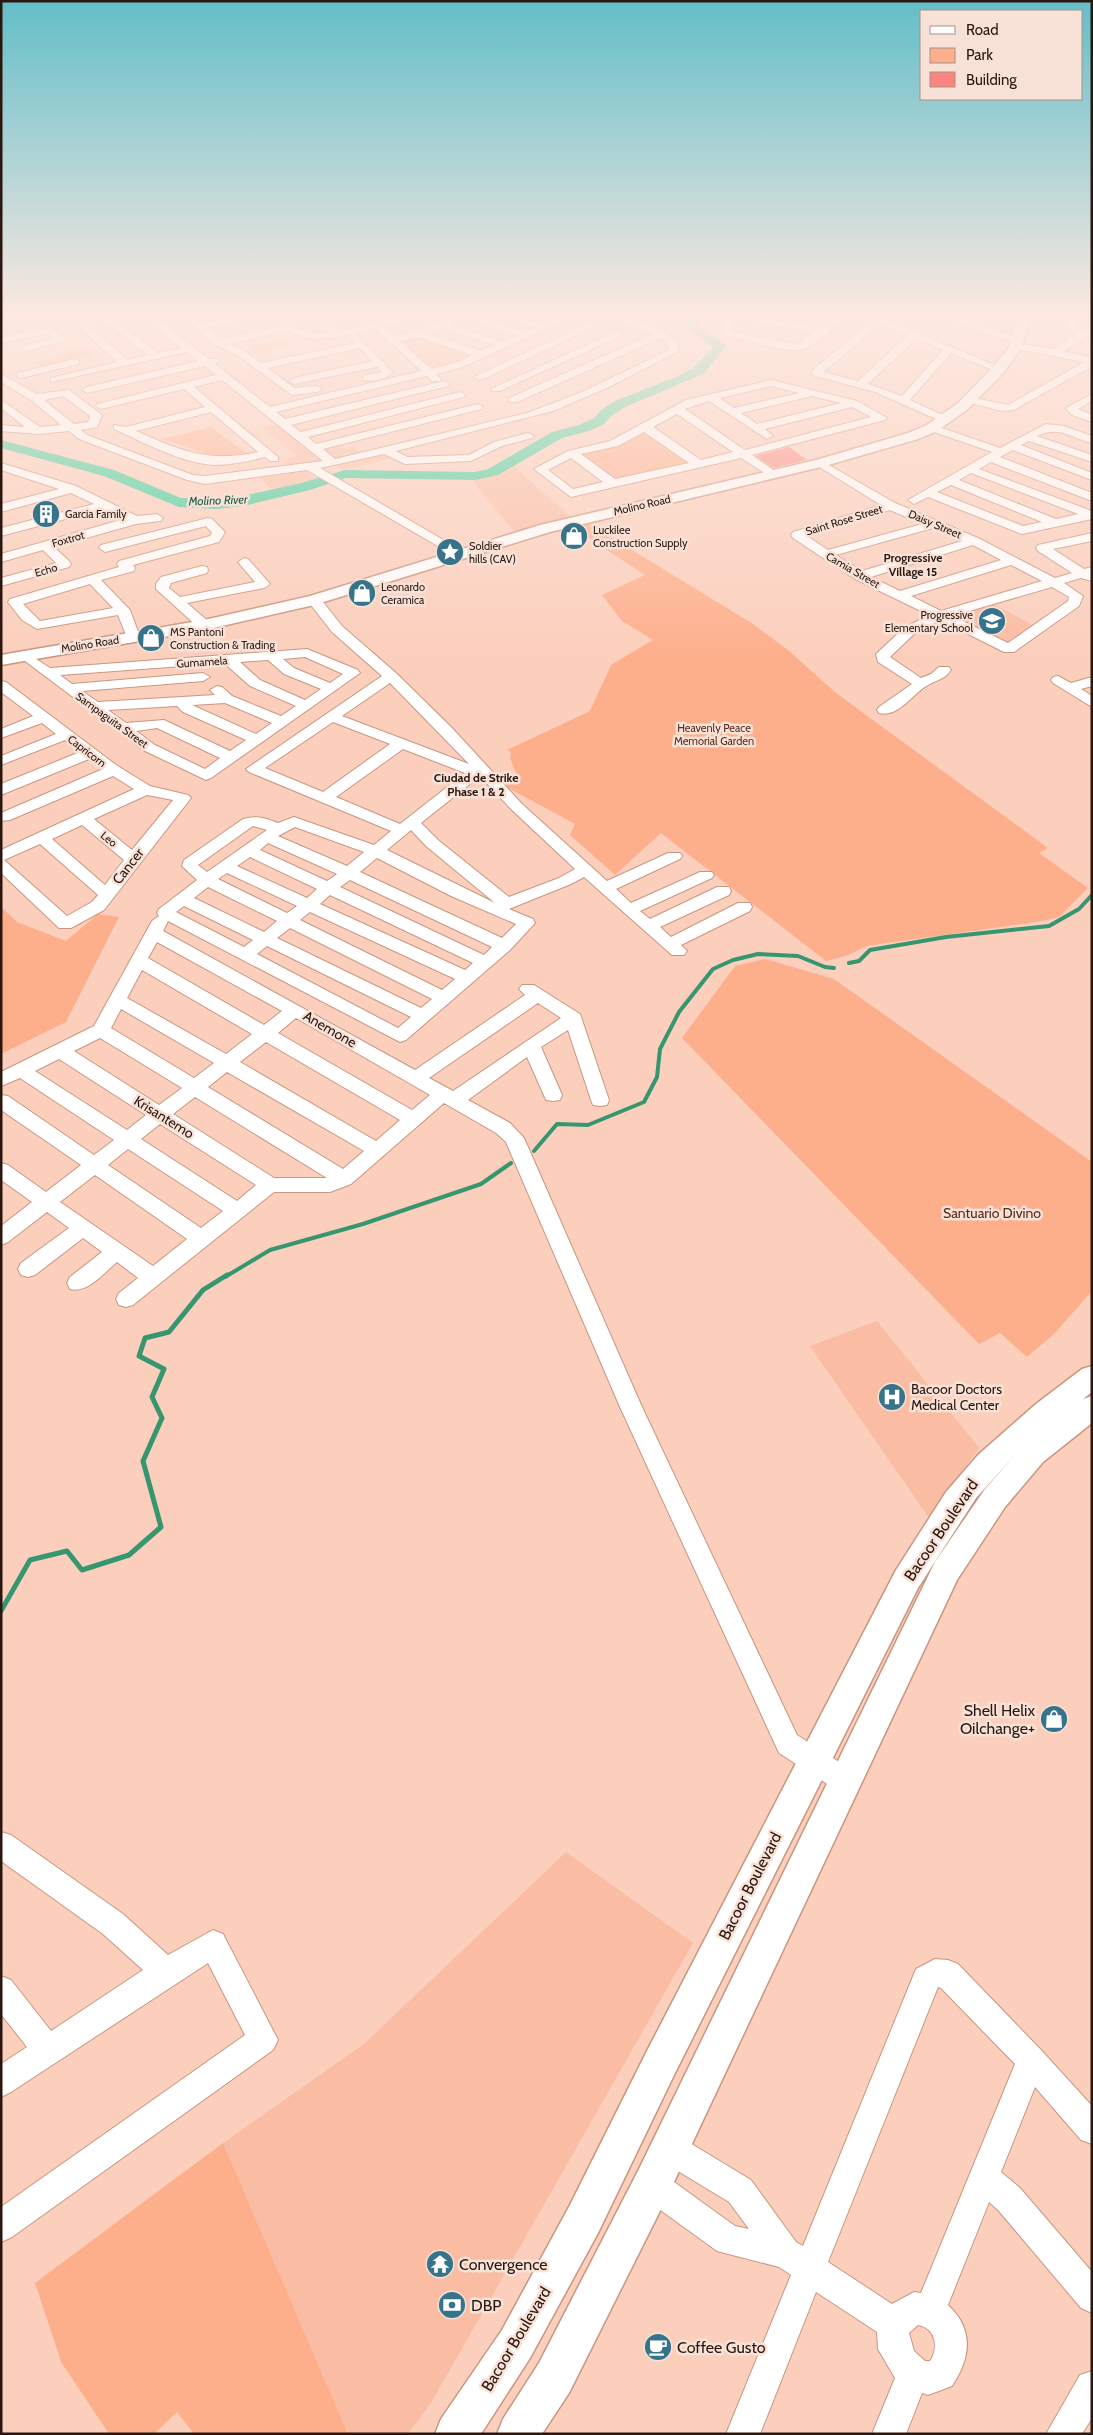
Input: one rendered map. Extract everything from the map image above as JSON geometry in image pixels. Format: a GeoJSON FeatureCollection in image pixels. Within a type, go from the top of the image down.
{"type":"FeatureCollection","features":[{"type":"Feature","properties":{"kind":"main road","name":"Molino Road"},"geometry":{"type":"LineString","coordinates":[[1,660],[204,625],[314,600],[545,528],[871,450],[921,431]]}},
{"type":"Feature","properties":{"kind":"main road","name":"Bacoor Boulevard"},"geometry":{"type":"LineString","coordinates":[[456,2434],[516,2344],[567,2252],[907,1579],[946,1517],[976,1477],[1014,1439],[1092,1377]]}},
{"type":"Feature","properties":{"kind":"main road","name":"Bacoor Boulevard"},"geometry":{"type":"LineString","coordinates":[[518,2434],[554,2378],[652,2186],[933,1595],[994,1498],[1033,1454],[1092,1407]]}},
{"type":"Feature","properties":{"kind":"street"},"geometry":{"type":"LineString","coordinates":[[33,431],[42,431]]}},
{"type":"Feature","properties":{"kind":"street"},"geometry":{"type":"LineString","coordinates":[[74,431],[83,437],[191,478],[223,480],[334,463],[478,431]]}},
{"type":"Feature","properties":{"kind":"street"},"geometry":{"type":"LineString","coordinates":[[129,431],[213,461],[231,460],[267,453]]}},
{"type":"Feature","properties":{"kind":"street"},"geometry":{"type":"LineString","coordinates":[[239,431],[288,469]]}},
{"type":"Feature","properties":{"kind":"street"},"geometry":{"type":"LineString","coordinates":[[293,431],[334,463]]}},
{"type":"Feature","properties":{"kind":"street"},"geometry":{"type":"LineString","coordinates":[[300,436],[321,431]]}},
{"type":"Feature","properties":{"kind":"street"},"geometry":{"type":"LineString","coordinates":[[315,448],[384,431]]}},
{"type":"Feature","properties":{"kind":"street"},"geometry":{"type":"LineString","coordinates":[[638,431],[614,444],[572,453],[540,468],[571,493],[743,454],[835,431]]}},
{"type":"Feature","properties":{"kind":"street"},"geometry":{"type":"LineString","coordinates":[[650,431],[699,464]]}},
{"type":"Feature","properties":{"kind":"street"},"geometry":{"type":"LineString","coordinates":[[709,431],[772,474]]}},
{"type":"Feature","properties":{"kind":"street"},"geometry":{"type":"LineString","coordinates":[[760,431],[781,445]]}},
{"type":"Feature","properties":{"kind":"street"},"geometry":{"type":"LineString","coordinates":[[953,431],[1092,497]]}},
{"type":"Feature","properties":{"kind":"street"},"geometry":{"type":"LineString","coordinates":[[914,500],[1039,431]]}},
{"type":"Feature","properties":{"kind":"street"},"geometry":{"type":"LineString","coordinates":[[1064,431],[1092,440]]}},
{"type":"Feature","properties":{"kind":"street"},"geometry":{"type":"LineString","coordinates":[[147,438],[165,434]]}},
{"type":"Feature","properties":{"kind":"street"},"geometry":{"type":"LineString","coordinates":[[385,450],[405,461],[471,458],[498,444],[528,436]]}},
{"type":"Feature","properties":{"kind":"street"},"geometry":{"type":"LineString","coordinates":[[1028,437],[1092,459]]}},
{"type":"Feature","properties":{"kind":"street"},"geometry":{"type":"LineString","coordinates":[[1001,452],[1092,477]]}},
{"type":"Feature","properties":{"kind":"street"},"geometry":{"type":"LineString","coordinates":[[572,453],[612,483]]}},
{"type":"Feature","properties":{"kind":"street","name":"Daisy Street"},"geometry":{"type":"LineString","coordinates":[[820,463],[891,506],[974,541],[1076,596],[1074,603],[1009,649],[938,616]]}},
{"type":"Feature","properties":{"kind":"street"},"geometry":{"type":"LineString","coordinates":[[1,466],[6,466],[72,489],[135,520]]}},
{"type":"Feature","properties":{"kind":"street"},"geometry":{"type":"LineString","coordinates":[[310,467],[341,487],[460,555]]}},
{"type":"Feature","properties":{"kind":"street"},"geometry":{"type":"LineString","coordinates":[[970,469],[1091,515]]}},
{"type":"Feature","properties":{"kind":"street"},"geometry":{"type":"LineString","coordinates":[[950,480],[1055,523]]}},
{"type":"Feature","properties":{"kind":"street"},"geometry":{"type":"LineString","coordinates":[[4,505],[72,489]]}},
{"type":"Feature","properties":{"kind":"street"},"geometry":{"type":"LineString","coordinates":[[928,493],[1022,530],[1091,515]]}},
{"type":"Feature","properties":{"kind":"street"},"geometry":{"type":"LineString","coordinates":[[1,532],[105,505]]}},
{"type":"Feature","properties":{"kind":"street","name":"Saint Rose Street"},"geometry":{"type":"LineString","coordinates":[[797,534],[891,506]]}},
{"type":"Feature","properties":{"kind":"street","name":"Foxtrot"},"geometry":{"type":"LineString","coordinates":[[1,558],[135,520],[158,518]]}},
{"type":"Feature","properties":{"kind":"street"},"geometry":{"type":"LineString","coordinates":[[122,610],[37,625],[27,617],[15,602],[93,580],[130,569],[167,558],[203,547],[216,539],[219,532],[208,522],[100,545],[130,569]]}},
{"type":"Feature","properties":{"kind":"street"},"geometry":{"type":"LineString","coordinates":[[826,554],[934,524]]}},
{"type":"Feature","properties":{"kind":"street","name":"Camia Street"},"geometry":{"type":"LineString","coordinates":[[797,534],[860,576],[938,616]]}},
{"type":"Feature","properties":{"kind":"street"},"geometry":{"type":"LineString","coordinates":[[1089,575],[1042,548],[1092,537]]}},
{"type":"Feature","properties":{"kind":"street"},"geometry":{"type":"LineString","coordinates":[[860,576],[974,541]]}},
{"type":"Feature","properties":{"kind":"street","name":"Echo"},"geometry":{"type":"LineString","coordinates":[[1,582],[65,564],[46,546]]}},
{"type":"Feature","properties":{"kind":"street"},"geometry":{"type":"LineString","coordinates":[[899,595],[1012,560]]}},
{"type":"Feature","properties":{"kind":"street"},"geometry":{"type":"LineString","coordinates":[[178,602],[264,584],[244,562]]}},
{"type":"Feature","properties":{"kind":"street"},"geometry":{"type":"LineString","coordinates":[[202,570],[166,580],[162,584],[163,589],[204,625]]}},
{"type":"Feature","properties":{"kind":"street"},"geometry":{"type":"LineString","coordinates":[[920,684],[883,660],[884,654],[909,632],[938,616],[1053,582],[1089,575]]}},
{"type":"Feature","properties":{"kind":"street"},"geometry":{"type":"LineString","coordinates":[[93,580],[122,610],[133,637]]}},
{"type":"Feature","properties":{"kind":"street"},"geometry":{"type":"LineString","coordinates":[[54,591],[79,618]]}},
{"type":"Feature","properties":{"kind":"street"},"geometry":{"type":"LineString","coordinates":[[314,600],[337,629],[391,676],[447,731],[477,770],[586,869],[604,888],[674,948],[744,907]]}},
{"type":"Feature","properties":{"kind":"street","name":"Gumamela"},"geometry":{"type":"LineString","coordinates":[[46,672],[273,657],[307,653],[353,673],[331,688]]}},
{"type":"Feature","properties":{"kind":"street","name":"Sampaguita Street"},"geometry":{"type":"LineString","coordinates":[[24,655],[150,748],[206,776],[230,757]]}},
{"type":"Feature","properties":{"kind":"street"},"geometry":{"type":"LineString","coordinates":[[273,657],[290,671],[331,688]]}},
{"type":"Feature","properties":{"kind":"street"},"geometry":{"type":"LineString","coordinates":[[228,660],[255,683],[306,705]]}},
{"type":"Feature","properties":{"kind":"street"},"geometry":{"type":"LineString","coordinates":[[188,663],[227,700],[282,722]]}},
{"type":"Feature","properties":{"kind":"street"},"geometry":{"type":"LineString","coordinates":[[884,710],[890,708],[920,684],[932,680],[944,670]]}},
{"type":"Feature","properties":{"kind":"street"},"geometry":{"type":"LineString","coordinates":[[391,676],[254,769],[406,826],[432,843],[507,904],[566,881],[586,869]]}},
{"type":"Feature","properties":{"kind":"street"},"geometry":{"type":"LineString","coordinates":[[68,688],[203,677]]}},
{"type":"Feature","properties":{"kind":"street"},"geometry":{"type":"LineString","coordinates":[[1092,681],[1064,684],[1092,702]]}},
{"type":"Feature","properties":{"kind":"street","name":"Capricorn"},"geometry":{"type":"LineString","coordinates":[[2,687],[113,770],[145,790],[183,798]]}},
{"type":"Feature","properties":{"kind":"street"},"geometry":{"type":"LineString","coordinates":[[123,728],[158,723],[230,757],[331,688]]}},
{"type":"Feature","properties":{"kind":"street"},"geometry":{"type":"LineString","coordinates":[[94,707],[179,701],[227,700]]}},
{"type":"Feature","properties":{"kind":"street"},"geometry":{"type":"LineString","coordinates":[[179,701],[188,709],[256,739]]}},
{"type":"Feature","properties":{"kind":"street"},"geometry":{"type":"LineString","coordinates":[[332,716],[400,744],[477,770]]}},
{"type":"Feature","properties":{"kind":"street"},"geometry":{"type":"LineString","coordinates":[[1,734],[44,717]]}},
{"type":"Feature","properties":{"kind":"street"},"geometry":{"type":"LineString","coordinates":[[1,761],[66,735]]}},
{"type":"Feature","properties":{"kind":"street"},"geometry":{"type":"LineString","coordinates":[[326,797],[400,744]]}},
{"type":"Feature","properties":{"kind":"street"},"geometry":{"type":"LineString","coordinates":[[1,790],[90,753]]}},
{"type":"Feature","properties":{"kind":"street"},"geometry":{"type":"LineString","coordinates":[[20,847],[3,814],[113,770]]}},
{"type":"Feature","properties":{"kind":"street"},"geometry":{"type":"LineString","coordinates":[[245,955],[374,850],[477,770]]}},
{"type":"Feature","properties":{"kind":"street"},"geometry":{"type":"LineString","coordinates":[[1,856],[145,790]]}},
{"type":"Feature","properties":{"kind":"street","name":"Cancer"},"geometry":{"type":"LineString","coordinates":[[1,864],[65,924],[98,906],[133,859],[183,798]]}},
{"type":"Feature","properties":{"kind":"street","name":"Leo"},"geometry":{"type":"LineString","coordinates":[[84,819],[133,859]]}},
{"type":"Feature","properties":{"kind":"street"},"geometry":{"type":"LineString","coordinates":[[444,998],[372,963],[289,919],[207,880],[194,870],[190,863],[249,822],[260,821],[273,833],[347,872],[504,946]]}},
{"type":"Feature","properties":{"kind":"street"},"geometry":{"type":"LineString","coordinates":[[294,822],[374,850],[457,892],[527,923],[504,946],[400,1036],[165,913],[207,880],[273,833],[294,822]]}},
{"type":"Feature","properties":{"kind":"street"},"geometry":{"type":"LineString","coordinates":[[42,838],[106,894]]}},
{"type":"Feature","properties":{"kind":"street"},"geometry":{"type":"LineString","coordinates":[[250,851],[485,962]]}},
{"type":"Feature","properties":{"kind":"street"},"geometry":{"type":"LineString","coordinates":[[604,888],[674,856]]}},
{"type":"Feature","properties":{"kind":"street"},"geometry":{"type":"LineString","coordinates":[[226,867],[468,978]]}},
{"type":"Feature","properties":{"kind":"street"},"geometry":{"type":"LineString","coordinates":[[629,910],[706,875]]}},
{"type":"Feature","properties":{"kind":"street"},"geometry":{"type":"LineString","coordinates":[[648,926],[723,891]]}},
{"type":"Feature","properties":{"kind":"street"},"geometry":{"type":"LineString","coordinates":[[328,998],[457,892]]}},
{"type":"Feature","properties":{"kind":"street"},"geometry":{"type":"LineString","coordinates":[[183,899],[423,1016]]}},
{"type":"Feature","properties":{"kind":"street","name":"Anemone"},"geometry":{"type":"LineString","coordinates":[[140,961],[158,927],[295,1010],[503,1128],[514,1138],[520,1148],[631,1407],[788,1744],[813,1762],[844,1780]]}},
{"type":"Feature","properties":{"kind":"street"},"geometry":{"type":"LineString","coordinates":[[1,1080],[101,1030],[140,961],[415,1120]]}},
{"type":"Feature","properties":{"kind":"street"},"geometry":{"type":"LineString","coordinates":[[416,1078],[533,992],[574,1018],[589,1071],[600,1100]]}},
{"type":"Feature","properties":{"kind":"street"},"geometry":{"type":"LineString","coordinates":[[118,1000],[376,1150]]}},
{"type":"Feature","properties":{"kind":"street"},"geometry":{"type":"LineString","coordinates":[[1,1237],[93,1164],[160,1115],[295,1010]]}},
{"type":"Feature","properties":{"kind":"street"},"geometry":{"type":"LineString","coordinates":[[126,1299],[270,1184],[330,1185],[344,1178],[415,1120],[574,1018]]}},
{"type":"Feature","properties":{"kind":"street"},"geometry":{"type":"LineString","coordinates":[[101,1030],[344,1178]]}},
{"type":"Feature","properties":{"kind":"street"},"geometry":{"type":"LineString","coordinates":[[531,1045],[553,1095]]}},
{"type":"Feature","properties":{"kind":"street","name":"Krisantemo"},"geometry":{"type":"LineString","coordinates":[[58,1050],[270,1184]]}},
{"type":"Feature","properties":{"kind":"street"},"geometry":{"type":"LineString","coordinates":[[20,1070],[238,1210]]}},
{"type":"Feature","properties":{"kind":"street"},"geometry":{"type":"LineString","coordinates":[[1,1101],[202,1239]]}},
{"type":"Feature","properties":{"kind":"street"},"geometry":{"type":"LineString","coordinates":[[6,1180],[47,1202],[154,1278]]}},
{"type":"Feature","properties":{"kind":"street"},"geometry":{"type":"LineString","coordinates":[[28,1269],[83,1228]]}},
{"type":"Feature","properties":{"kind":"street"},"geometry":{"type":"LineString","coordinates":[[77,1283],[117,1251]]}},
{"type":"Feature","properties":{"kind":"street"},"geometry":{"type":"LineString","coordinates":[[1,1845],[113,1924],[166,1972]]}},
{"type":"Feature","properties":{"kind":"street"},"geometry":{"type":"LineString","coordinates":[[1,2082],[166,1972],[214,1944],[263,2040],[1,2226]]}},
{"type":"Feature","properties":{"kind":"street"},"geometry":{"type":"LineString","coordinates":[[743,2434],[798,2262],[926,1978],[935,1974],[948,1974],[1031,2060],[1092,2130]]}},
{"type":"Feature","properties":{"kind":"street"},"geometry":{"type":"LineString","coordinates":[[1,1990],[48,2051]]}},
{"type":"Feature","properties":{"kind":"street"},"geometry":{"type":"LineString","coordinates":[[930,2311],[1031,2060]]}},
{"type":"Feature","properties":{"kind":"street"},"geometry":{"type":"LineString","coordinates":[[670,2148],[740,2191],[798,2262]]}},
{"type":"Feature","properties":{"kind":"street"},"geometry":{"type":"LineString","coordinates":[[983,2177],[1009,2199],[1092,2297]]}},
{"type":"Feature","properties":{"kind":"street"},"geometry":{"type":"LineString","coordinates":[[652,2186],[728,2240],[798,2262],[895,2325]]}},
{"type":"Feature","properties":{"kind":"street"},"geometry":{"type":"LineString","coordinates":[[922,2308],[930,2311],[946,2326],[952,2348],[950,2358],[940,2374],[931,2378],[913,2374],[898,2357],[893,2335],[895,2325],[906,2311],[922,2308]]}},
{"type":"Feature","properties":{"kind":"street"},"geometry":{"type":"LineString","coordinates":[[889,2434],[913,2374]]}},
{"type":"Feature","properties":{"kind":"street"},"geometry":{"type":"LineString","coordinates":[[1067,2432],[1092,2387]]}},
{"type":"Feature","properties":{"kind":"shaded area"},"geometry":{"type":"Polygon","coordinates":[[[266,431],[286,431],[325,461],[291,467],[283,461],[296,456],[266,431]]]}},
{"type":"Feature","properties":{"kind":"shaded area"},"geometry":{"type":"Polygon","coordinates":[[[340,445],[345,450],[353,447],[361,453],[336,460],[321,449],[340,445]]]}},
{"type":"Feature","properties":{"kind":"shaded area"},"geometry":{"type":"Polygon","coordinates":[[[386,453],[391,458],[342,470],[336,465],[386,453]]]}},
{"type":"Feature","properties":{"kind":"shaded area"},"geometry":{"type":"Polygon","coordinates":[[[515,467],[573,519],[516,533],[472,481],[515,467]]]}},
{"type":"Feature","properties":{"kind":"shaded area"},"geometry":{"type":"Polygon","coordinates":[[[305,471],[316,479],[272,489],[260,478],[305,471]]]}},
{"type":"Feature","properties":{"kind":"shaded area","name":"Progressive Elementary School"},"geometry":{"type":"Polygon","coordinates":[[[991,603],[1037,627],[1007,647],[947,616],[991,603]]]}},
{"type":"Feature","properties":{"kind":"shaded area","name":"Bacoor Doctors Medical Center"},"geometry":{"type":"Polygon","coordinates":[[[877,1321],[979,1448],[929,1518],[810,1346],[877,1321]]]}},
{"type":"Feature","properties":{"kind":"shaded area"},"geometry":{"type":"Polygon","coordinates":[[[566,1852],[693,1943],[431,2403],[408,2434],[348,2434],[223,2143],[364,2044],[566,1852]]]}},
{"type":"Feature","properties":{"kind":"green space"},"geometry":{"type":"Polygon","coordinates":[[[196,431],[216,431],[246,453],[216,457],[162,439],[196,431]]]}},
{"type":"Feature","properties":{"kind":"green space"},"geometry":{"type":"Polygon","coordinates":[[[642,431],[649,431],[693,462],[613,481],[577,454],[642,431]]]}},
{"type":"Feature","properties":{"kind":"green space","name":"Heavenly Peace Memorial Garden"},"geometry":{"type":"Polygon","coordinates":[[[588,523],[753,624],[788,650],[836,693],[1048,848],[1039,853],[1088,888],[1059,917],[1043,921],[866,946],[849,955],[826,961],[661,833],[615,875],[570,835],[575,824],[499,783],[498,779],[517,775],[510,758],[511,752],[507,750],[590,711],[611,665],[653,640],[622,621],[602,595],[645,575],[572,527],[588,523]]]}},
{"type":"Feature","properties":{"kind":"green space"},"geometry":{"type":"Polygon","coordinates":[[[1,907],[17,922],[66,941],[98,914],[119,917],[66,1022],[1,1054],[1,907]]]}},
{"type":"Feature","properties":{"kind":"green space","name":"Santuario Divino"},"geometry":{"type":"Polygon","coordinates":[[[765,959],[834,979],[1092,1162],[1092,1291],[1054,1334],[1027,1357],[1000,1333],[979,1344],[682,1038],[735,966],[765,959]]]}},
{"type":"Feature","properties":{"kind":"green space"},"geometry":{"type":"Polygon","coordinates":[[[223,2143],[348,2434],[194,2434],[177,2412],[154,2434],[109,2434],[61,2362],[35,2283],[223,2143]]]}},
{"type":"Feature","properties":{"kind":"building"},"geometry":{"type":"Polygon","coordinates":[[[789,447],[807,460],[773,468],[756,456],[789,447]]]}},
{"type":"Feature","properties":{"kind":"waterway","name":"Molino River"},"geometry":{"type":"LineString","coordinates":[[1,444],[109,473],[179,502],[216,504],[243,501],[305,487],[345,474],[475,476],[493,472],[557,435],[574,431]]}},
{"type":"Feature","properties":{"kind":"waterway"},"geometry":{"type":"LineString","coordinates":[[849,963],[859,961],[870,950],[946,937],[1049,926],[1079,909],[1092,895]]}},
{"type":"Feature","properties":{"kind":"waterway"},"geometry":{"type":"LineString","coordinates":[[534,1151],[557,1124],[588,1125],[644,1102],[657,1077],[660,1049],[679,1012],[713,969],[733,960],[758,954],[798,956],[825,967],[834,968]]}},
{"type":"Feature","properties":{"kind":"waterway"},"geometry":{"type":"LineString","coordinates":[[225,1277],[270,1250],[363,1224],[481,1184],[511,1163]]}},
{"type":"Feature","properties":{"kind":"waterway"},"geometry":{"type":"LineString","coordinates":[[1,1611],[30,1560],[67,1551],[82,1570],[129,1555],[161,1527],[143,1461],[162,1418],[152,1397],[164,1369],[139,1356],[145,1338],[169,1332],[203,1290],[227,1275]]}},
{"type":"Feature","properties":{"kind":"place","name":"Garcia Family"},"geometry":{"type":"Point","coordinates":[46,514]}},
{"type":"Feature","properties":{"kind":"place","name":"Luckilee Construction Supply"},"geometry":{"type":"Point","coordinates":[574,536]}},
{"type":"Feature","properties":{"kind":"place","name":"Soldier hills (CAV)"},"geometry":{"type":"Point","coordinates":[450,552]}},
{"type":"Feature","properties":{"kind":"place","name":"Leonardo Ceramica"},"geometry":{"type":"Point","coordinates":[362,593]}},
{"type":"Feature","properties":{"kind":"place","name":"Progressive Elementary School"},"geometry":{"type":"Point","coordinates":[992,621]}},
{"type":"Feature","properties":{"kind":"place","name":"MS Pantoni Construction & Trading"},"geometry":{"type":"Point","coordinates":[151,638]}},
{"type":"Feature","properties":{"kind":"place","name":"Bacoor Doctors Medical Center"},"geometry":{"type":"Point","coordinates":[892,1397]}},
{"type":"Feature","properties":{"kind":"place","name":"Shell Helix Oilchange+"},"geometry":{"type":"Point","coordinates":[1054,1719]}},
{"type":"Feature","properties":{"kind":"place","name":"Convergence"},"geometry":{"type":"Point","coordinates":[440,2264]}},
{"type":"Feature","properties":{"kind":"place","name":"DBP"},"geometry":{"type":"Point","coordinates":[452,2305]}},
{"type":"Feature","properties":{"kind":"place","name":"Coffee Gusto"},"geometry":{"type":"Point","coordinates":[658,2347]}},
{"type":"Feature","properties":{"kind":"district","name":"Progressive Village 15"},"geometry":{"type":"Point","coordinates":[913,564]}},
{"type":"Feature","properties":{"kind":"district","name":"Ciudad de Strike Phase 1 & 2"},"geometry":{"type":"Point","coordinates":[476,784]}}]}
